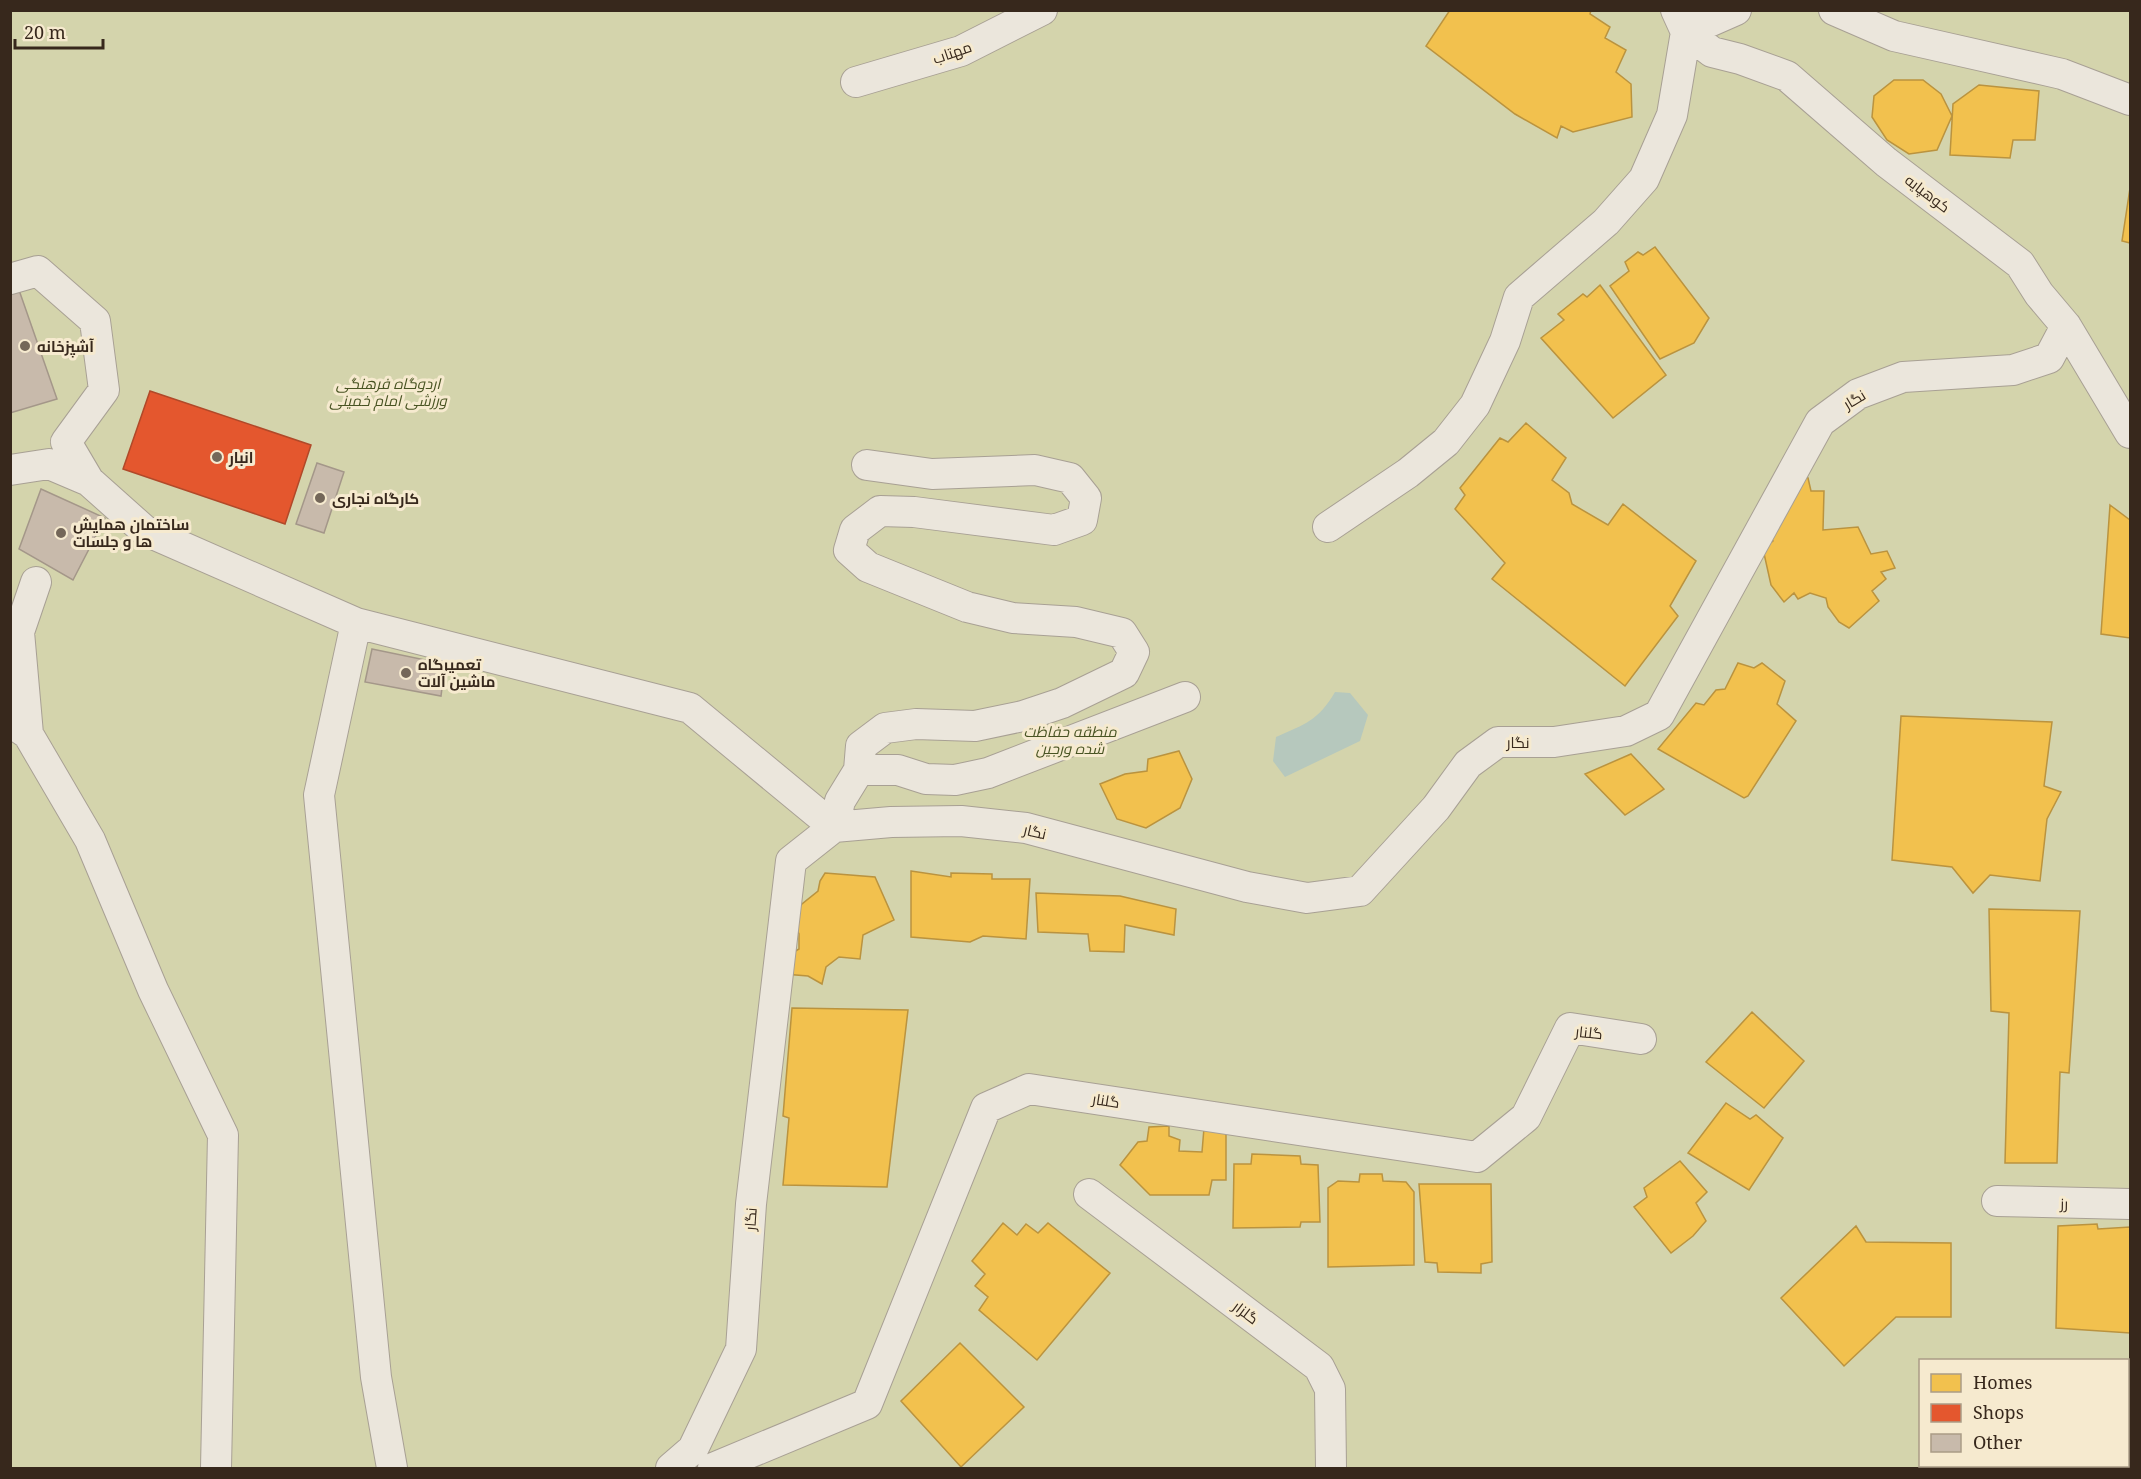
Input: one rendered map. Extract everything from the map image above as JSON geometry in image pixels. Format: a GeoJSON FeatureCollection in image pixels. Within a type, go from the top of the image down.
{"type":"FeatureCollection","features":[{"type":"Feature","properties":{"kind":"street","name":"مهتاب"},"geometry":{"type":"LineString","coordinates":[[856,82],[961,51],[1042,10]]}},
{"type":"Feature","properties":{"kind":"street"},"geometry":{"type":"LineString","coordinates":[[1328,527],[1408,473],[1446,441],[1475,405],[1505,341],[1519,297],[1606,222],[1644,179],[1672,115],[1681,21],[1736,10]]}},
{"type":"Feature","properties":{"kind":"street"},"geometry":{"type":"LineString","coordinates":[[1834,10],[1893,36],[2062,74],[2130,100]]}},
{"type":"Feature","properties":{"kind":"street","name":"کوهپایه"},"geometry":{"type":"LineString","coordinates":[[1681,21],[1712,52],[1740,58],[1787,76],[1886,162],[2020,264],[2039,294],[2066,326],[2130,433]]}},
{"type":"Feature","properties":{"kind":"street"},"geometry":{"type":"LineString","coordinates":[[10,279],[38,271],[95,321],[104,390],[66,442],[89,481],[144,530],[356,623],[690,708],[834,827],[840,801],[859,770],[861,746],[885,728],[916,724],[975,726],[1023,717],[1062,703],[1124,673],[1134,652],[1122,633],[1076,622],[1013,618],[967,607],[868,567],[849,550],[855,530],[880,511],[915,512],[1054,530],[1082,520],[1086,498],[1070,478],[1035,471],[933,474],[867,465]]}},
{"type":"Feature","properties":{"kind":"street","name":"نگار"},"geometry":{"type":"LineString","coordinates":[[671,1468],[693,1449],[741,1349],[751,1204],[791,861],[834,827],[891,822],[961,821],[1016,827],[1247,887],[1307,898],[1360,891],[1436,808],[1468,764],[1498,742],[1554,742],[1626,731],[1659,715],[1820,422],[1858,394],[1903,377],[2013,370],[2049,358],[2066,326]]}},
{"type":"Feature","properties":{"kind":"street"},"geometry":{"type":"LineString","coordinates":[[10,470],[49,464],[89,481]]}},
{"type":"Feature","properties":{"kind":"street"},"geometry":{"type":"LineString","coordinates":[[36,582],[19,632],[19,728],[90,840],[153,990],[223,1135],[216,1468]]}},
{"type":"Feature","properties":{"kind":"street"},"geometry":{"type":"LineString","coordinates":[[356,623],[319,795],[376,1377],[392,1468]]}},
{"type":"Feature","properties":{"kind":"street"},"geometry":{"type":"LineString","coordinates":[[859,770],[898,770],[927,779],[955,780],[988,773],[1185,697]]}},
{"type":"Feature","properties":{"kind":"street","name":"گلنار"},"geometry":{"type":"LineString","coordinates":[[713,1468],[867,1404],[986,1108],[1029,1089],[1477,1157],[1526,1117],[1570,1028],[1641,1039]]}},
{"type":"Feature","properties":{"kind":"street","name":"گلزار"},"geometry":{"type":"LineString","coordinates":[[1089,1194],[1319,1367],[1330,1389],[1331,1468]]}},
{"type":"Feature","properties":{"kind":"street","name":"رز"},"geometry":{"type":"LineString","coordinates":[[1997,1201],[2130,1204]]}},
{"type":"Feature","properties":{"kind":"green space","name":"منطقه حفاظت شده ورجین"},"geometry":{"type":"Polygon","coordinates":[[[10,11],[2130,11],[2130,1468],[11,1468],[10,11]]]}},
{"type":"Feature","properties":{"kind":"shaded area"},"geometry":{"type":"Polygon","coordinates":[[[1335,692],[1350,693],[1368,715],[1360,741],[1285,777],[1273,761],[1276,737],[1317,716],[1335,692]]]}},
{"type":"Feature","properties":{"kind":"building: Homes"},"geometry":{"type":"Polygon","coordinates":[[[1450,10],[1591,10],[1590,14],[1610,27],[1605,38],[1626,50],[1616,72],[1631,84],[1632,117],[1573,132],[1561,126],[1557,138],[1515,114],[1426,46],[1450,10]]]}},
{"type":"Feature","properties":{"kind":"building: Homes"},"geometry":{"type":"Polygon","coordinates":[[[1894,80],[1923,80],[1941,94],[1952,116],[1937,150],[1909,154],[1887,140],[1872,117],[1874,96],[1894,80]]]}},
{"type":"Feature","properties":{"kind":"building: Homes"},"geometry":{"type":"Polygon","coordinates":[[[1979,85],[2039,91],[2035,140],[2013,140],[2010,158],[1950,155],[1953,104],[1979,85]]]}},
{"type":"Feature","properties":{"kind":"building: Homes"},"geometry":{"type":"Polygon","coordinates":[[[2130,188],[2130,243],[2122,241],[2130,188]]]}},
{"type":"Feature","properties":{"kind":"building: Homes"},"geometry":{"type":"Polygon","coordinates":[[[1655,247],[1709,318],[1694,343],[1660,359],[1610,286],[1629,271],[1625,262],[1638,252],[1643,255],[1655,247]]]}},
{"type":"Feature","properties":{"kind":"building: Homes"},"geometry":{"type":"Polygon","coordinates":[[[1600,285],[1666,375],[1613,418],[1541,338],[1564,320],[1558,314],[1583,294],[1587,297],[1600,285]]]}},
{"type":"Feature","properties":{"kind":"building: Homes"},"geometry":{"type":"Polygon","coordinates":[[[1526,423],[1566,458],[1552,480],[1569,493],[1572,504],[1608,525],[1623,504],[1696,561],[1670,606],[1678,616],[1625,686],[1492,579],[1505,563],[1455,509],[1465,495],[1460,488],[1500,438],[1508,442],[1526,423]]]}},
{"type":"Feature","properties":{"kind":"building: Homes"},"geometry":{"type":"Polygon","coordinates":[[[1800,470],[1808,478],[1811,491],[1824,491],[1823,530],[1858,527],[1871,554],[1887,551],[1895,568],[1881,572],[1886,579],[1872,591],[1879,601],[1849,628],[1839,622],[1828,607],[1826,598],[1810,593],[1798,599],[1794,593],[1784,602],[1771,585],[1763,549],[1773,541],[1764,532],[1800,470]]]}},
{"type":"Feature","properties":{"kind":"building: Homes"},"geometry":{"type":"Polygon","coordinates":[[[2110,505],[2130,520],[2130,638],[2101,634],[2110,505]]]}},
{"type":"Feature","properties":{"kind":"building: Homes"},"geometry":{"type":"Polygon","coordinates":[[[1738,663],[1754,668],[1762,663],[1785,681],[1777,704],[1796,721],[1748,796],[1744,798],[1658,749],[1696,703],[1704,705],[1716,690],[1725,689],[1738,663]]]}},
{"type":"Feature","properties":{"kind":"building: Homes"},"geometry":{"type":"Polygon","coordinates":[[[1901,716],[2052,722],[2044,786],[2061,792],[2047,819],[2040,881],[1990,875],[1973,893],[1952,867],[1892,860],[1901,716]]]}},
{"type":"Feature","properties":{"kind":"building: Homes"},"geometry":{"type":"Polygon","coordinates":[[[1179,751],[1192,779],[1180,808],[1146,828],[1117,819],[1100,784],[1125,774],[1147,771],[1148,759],[1179,751]]]}},
{"type":"Feature","properties":{"kind":"building: Homes"},"geometry":{"type":"Polygon","coordinates":[[[1631,754],[1664,789],[1625,815],[1585,774],[1631,754]]]}},
{"type":"Feature","properties":{"kind":"building: Homes"},"geometry":{"type":"Polygon","coordinates":[[[911,871],[951,877],[951,873],[992,874],[992,879],[1030,879],[1026,939],[983,936],[970,942],[911,937],[911,871]]]}},
{"type":"Feature","properties":{"kind":"building: Homes"},"geometry":{"type":"Polygon","coordinates":[[[825,873],[875,877],[894,920],[863,935],[860,959],[839,957],[826,967],[822,984],[808,976],[784,974],[785,957],[799,949],[799,934],[793,921],[797,908],[818,891],[825,873]]]}},
{"type":"Feature","properties":{"kind":"building: Homes"},"geometry":{"type":"Polygon","coordinates":[[[1036,893],[1120,896],[1176,909],[1174,935],[1125,925],[1124,952],[1090,951],[1088,934],[1038,932],[1036,893]]]}},
{"type":"Feature","properties":{"kind":"building: Homes"},"geometry":{"type":"Polygon","coordinates":[[[1989,909],[2080,911],[2069,1073],[2060,1072],[2057,1163],[2005,1163],[2009,1013],[1991,1011],[1989,909]]]}},
{"type":"Feature","properties":{"kind":"building: Homes"},"geometry":{"type":"Polygon","coordinates":[[[792,1008],[908,1010],[887,1187],[783,1185],[789,1118],[783,1116],[792,1008]]]}},
{"type":"Feature","properties":{"kind":"building: Homes"},"geometry":{"type":"Polygon","coordinates":[[[1752,1012],[1804,1061],[1764,1108],[1706,1062],[1752,1012]]]}},
{"type":"Feature","properties":{"kind":"building: Homes"},"geometry":{"type":"Polygon","coordinates":[[[1726,1103],[1750,1119],[1756,1115],[1783,1138],[1749,1190],[1688,1153],[1726,1103]]]}},
{"type":"Feature","properties":{"kind":"building: Homes"},"geometry":{"type":"Polygon","coordinates":[[[1169,1126],[1169,1136],[1180,1140],[1179,1151],[1202,1152],[1204,1128],[1226,1129],[1226,1180],[1212,1180],[1209,1195],[1150,1195],[1120,1165],[1138,1142],[1147,1141],[1149,1127],[1169,1126]]]}},
{"type":"Feature","properties":{"kind":"building: Homes"},"geometry":{"type":"Polygon","coordinates":[[[1252,1154],[1300,1156],[1301,1164],[1318,1165],[1320,1222],[1301,1222],[1300,1227],[1233,1228],[1234,1164],[1251,1164],[1252,1154]]]}},
{"type":"Feature","properties":{"kind":"building: Homes"},"geometry":{"type":"Polygon","coordinates":[[[1680,1161],[1707,1192],[1696,1203],[1706,1221],[1693,1236],[1671,1253],[1634,1207],[1647,1197],[1644,1188],[1680,1161]]]}},
{"type":"Feature","properties":{"kind":"building: Homes"},"geometry":{"type":"Polygon","coordinates":[[[1360,1174],[1382,1174],[1383,1181],[1406,1182],[1414,1192],[1414,1265],[1328,1267],[1328,1188],[1338,1181],[1359,1182],[1360,1174]]]}},
{"type":"Feature","properties":{"kind":"building: Homes"},"geometry":{"type":"Polygon","coordinates":[[[1419,1184],[1491,1184],[1492,1262],[1481,1264],[1481,1273],[1438,1272],[1437,1263],[1425,1262],[1419,1184]]]}},
{"type":"Feature","properties":{"kind":"building: Homes"},"geometry":{"type":"Polygon","coordinates":[[[1003,1223],[1017,1235],[1026,1224],[1038,1233],[1048,1223],[1110,1273],[1037,1360],[979,1310],[988,1297],[975,1286],[985,1274],[972,1261],[1003,1223]]]}},
{"type":"Feature","properties":{"kind":"building: Homes"},"geometry":{"type":"Polygon","coordinates":[[[2097,1224],[2098,1229],[2130,1227],[2130,1333],[2056,1328],[2058,1226],[2097,1224]]]}},
{"type":"Feature","properties":{"kind":"building: Homes"},"geometry":{"type":"Polygon","coordinates":[[[1856,1226],[1866,1242],[1951,1243],[1951,1317],[1896,1317],[1844,1366],[1781,1298],[1856,1226]]]}},
{"type":"Feature","properties":{"kind":"building: Homes"},"geometry":{"type":"Polygon","coordinates":[[[960,1343],[1024,1407],[961,1467],[901,1401],[960,1343]]]}},
{"type":"Feature","properties":{"kind":"building: Homes"},"geometry":{"type":"Polygon","coordinates":[[[2100,1467],[2101,1468],[1988,1468],[2100,1467]]]}},
{"type":"Feature","properties":{"kind":"building: Shops","name":"انبار"},"geometry":{"type":"Polygon","coordinates":[[[150,391],[311,445],[285,524],[123,469],[150,391]]]}},
{"type":"Feature","properties":{"kind":"building: Other","name":"آشپزخانه"},"geometry":{"type":"Polygon","coordinates":[[[19,290],[57,399],[10,413],[10,293],[19,290]]]}},
{"type":"Feature","properties":{"kind":"building: Other","name":"کارگاه نجاری"},"geometry":{"type":"Polygon","coordinates":[[[317,463],[344,472],[324,533],[296,524],[317,463]]]}},
{"type":"Feature","properties":{"kind":"building: Other","name":"ساختمان همایش ها و جلسات"},"geometry":{"type":"Polygon","coordinates":[[[41,489],[105,518],[73,580],[19,549],[41,489]]]}},
{"type":"Feature","properties":{"kind":"building: Other","name":"تعمیرگاه ماشین آلات"},"geometry":{"type":"Polygon","coordinates":[[[372,649],[445,664],[441,696],[365,682],[372,649]]]}},
{"type":"Feature","properties":{"kind":"place","name":"آشپزخانه"},"geometry":{"type":"Point","coordinates":[25,346]}},
{"type":"Feature","properties":{"kind":"place","name":"انبار"},"geometry":{"type":"Point","coordinates":[217,457]}},
{"type":"Feature","properties":{"kind":"place","name":"کارگاه نجاری"},"geometry":{"type":"Point","coordinates":[320,498]}},
{"type":"Feature","properties":{"kind":"place","name":"ساختمان همایش ها و جلسات"},"geometry":{"type":"Point","coordinates":[61,533]}},
{"type":"Feature","properties":{"kind":"place","name":"تعمیرگاه ماشین آلات"},"geometry":{"type":"Point","coordinates":[406,673]}},
{"type":"Feature","properties":{"kind":"park label","name":"اردوگاه فرهنگی ورزشی امام خمینی"},"geometry":{"type":"Point","coordinates":[388,392]}}]}
